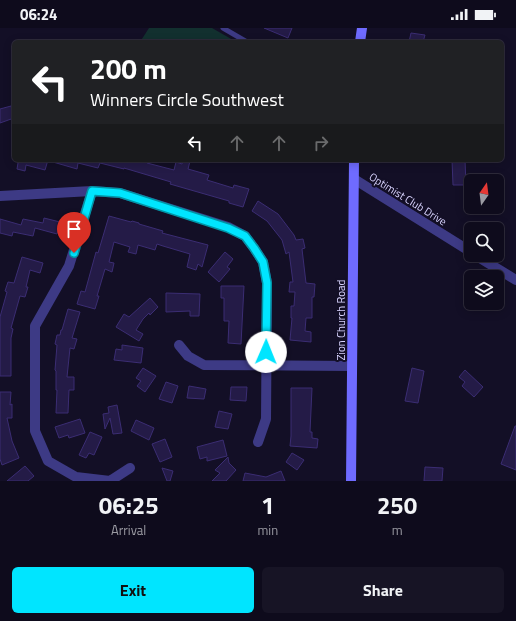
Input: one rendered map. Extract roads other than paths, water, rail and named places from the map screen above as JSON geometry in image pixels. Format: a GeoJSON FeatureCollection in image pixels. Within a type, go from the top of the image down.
{"type":"FeatureCollection","features":[{"type":"Feature","properties":{"kind":"street"},"geometry":{"type":"LineString","coordinates":[[360,40],[362,28]]}},
{"type":"Feature","properties":{"kind":"street","name":"Zion Church Road"},"geometry":{"type":"LineString","coordinates":[[351,481],[354,162]]}},
{"type":"Feature","properties":{"kind":"street","name":"Optimist Club Drive"},"geometry":{"type":"LineString","coordinates":[[354,179],[464,248]]}},
{"type":"Feature","properties":{"kind":"street"},"geometry":{"type":"LineString","coordinates":[[92,191],[69,266],[35,326],[35,431],[48,461],[76,477],[110,481],[130,468]]}},
{"type":"Feature","properties":{"kind":"street"},"geometry":{"type":"LineString","coordinates":[[0,196],[92,191],[120,193],[228,228],[245,236],[263,262],[267,283],[266,419],[258,442]]}},
{"type":"Feature","properties":{"kind":"street"},"geometry":{"type":"LineString","coordinates":[[486,262],[516,280]]}},
{"type":"Feature","properties":{"kind":"street"},"geometry":{"type":"LineString","coordinates":[[179,345],[188,356],[204,364],[352,366]]}},
{"type":"Feature","properties":{"kind":"lane"},"geometry":{"type":"LineString","coordinates":[[223,28],[244,40]]}}]}
